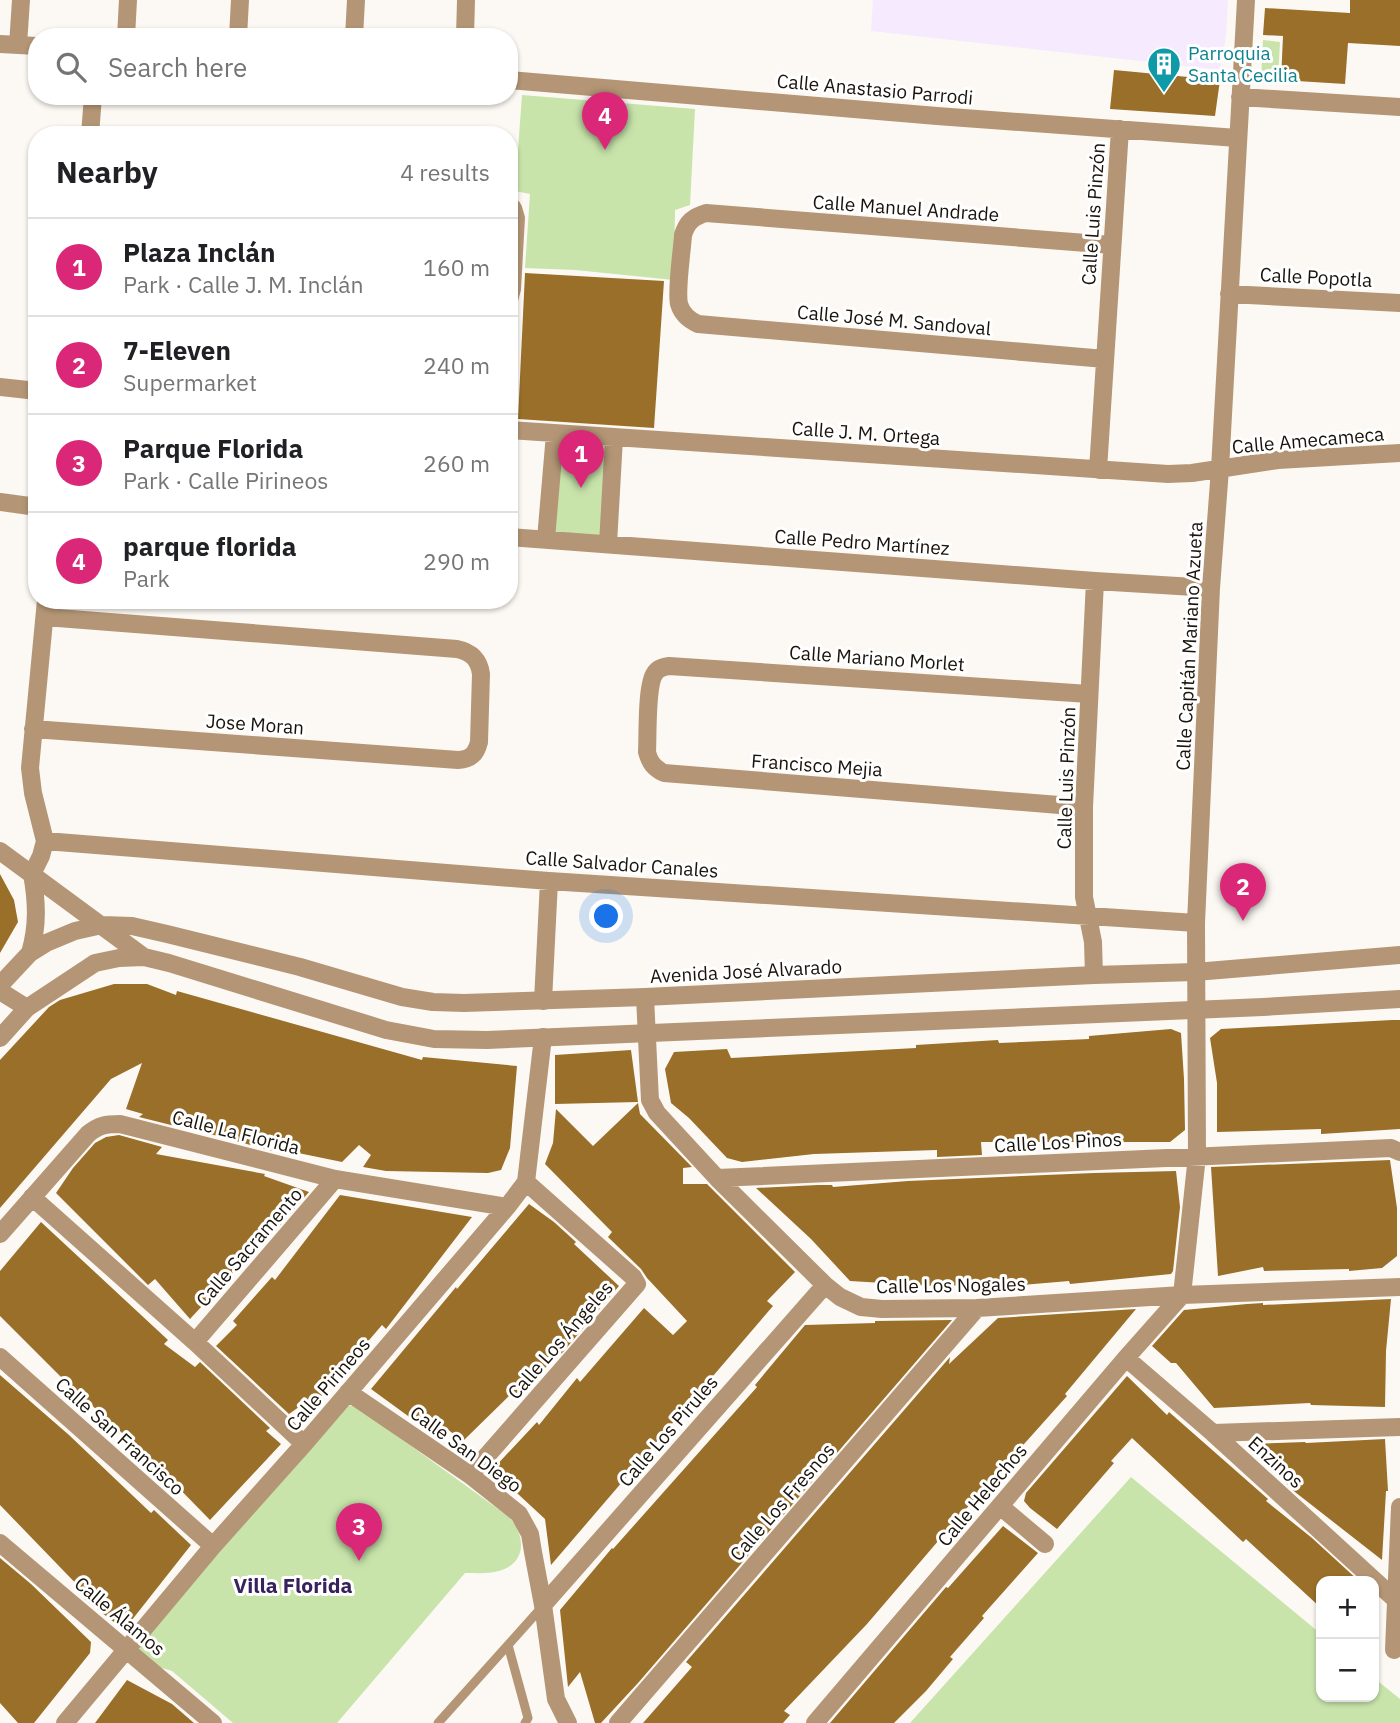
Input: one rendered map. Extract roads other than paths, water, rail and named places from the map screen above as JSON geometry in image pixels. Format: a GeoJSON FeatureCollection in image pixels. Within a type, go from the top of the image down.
{"type":"FeatureCollection","features":[{"type":"Feature","properties":{"kind":"street"},"geometry":{"type":"LineString","coordinates":[[21,0],[9,44],[28,45]]}},
{"type":"Feature","properties":{"kind":"street"},"geometry":{"type":"LineString","coordinates":[[126,28],[128,0]]}},
{"type":"Feature","properties":{"kind":"street"},"geometry":{"type":"LineString","coordinates":[[238,28],[240,0]]}},
{"type":"Feature","properties":{"kind":"street"},"geometry":{"type":"LineString","coordinates":[[354,28],[356,0]]}},
{"type":"Feature","properties":{"kind":"street"},"geometry":{"type":"LineString","coordinates":[[465,28],[466,0]]}},
{"type":"Feature","properties":{"kind":"street","name":"Calle Capitán Mariano Azueta"},"geometry":{"type":"LineString","coordinates":[[1182,1295],[1197,1156],[1196,923],[1212,588],[1246,0]]}},
{"type":"Feature","properties":{"kind":"street","name":"Calle Anastasio Parrodi"},"geometry":{"type":"LineString","coordinates":[[518,81],[1237,138]]}},
{"type":"Feature","properties":{"kind":"street"},"geometry":{"type":"LineString","coordinates":[[1240,97],[1400,107]]}},
{"type":"Feature","properties":{"kind":"street"},"geometry":{"type":"LineString","coordinates":[[91,126],[92,105]]}},
{"type":"Feature","properties":{"kind":"street","name":"Calle Luis Pinzón"},"geometry":{"type":"LineString","coordinates":[[1098,470],[1120,130]]}},
{"type":"Feature","properties":{"kind":"street","name":"Calle Manuel Andrade"},"geometry":{"type":"LineString","coordinates":[[683,313],[679,296],[683,235],[689,221],[706,213],[1112,245]]}},
{"type":"Feature","properties":{"kind":"street","name":"Calle Popotla"},"geometry":{"type":"LineString","coordinates":[[1229,294],[1400,303]]}},
{"type":"Feature","properties":{"kind":"street","name":"Calle José M. Sandoval"},"geometry":{"type":"LineString","coordinates":[[683,313],[698,324],[1105,359]]}},
{"type":"Feature","properties":{"kind":"street"},"geometry":{"type":"LineString","coordinates":[[0,387],[28,390]]}},
{"type":"Feature","properties":{"kind":"street","name":"Calle J. M. Ortega"},"geometry":{"type":"LineString","coordinates":[[518,431],[1168,474],[1220,469]]}},
{"type":"Feature","properties":{"kind":"street"},"geometry":{"type":"LineString","coordinates":[[546,539],[555,434]]}},
{"type":"Feature","properties":{"kind":"street"},"geometry":{"type":"LineString","coordinates":[[608,544],[614,438]]}},
{"type":"Feature","properties":{"kind":"street","name":"Calle Amecameca"},"geometry":{"type":"LineString","coordinates":[[1220,469],[1278,460],[1400,453]]}},
{"type":"Feature","properties":{"kind":"street"},"geometry":{"type":"LineString","coordinates":[[0,502],[28,506]]}},
{"type":"Feature","properties":{"kind":"street","name":"Calle Pedro Martínez"},"geometry":{"type":"LineString","coordinates":[[518,537],[1212,588]]}},
{"type":"Feature","properties":{"kind":"street","name":"Calle Luis Pinzón"},"geometry":{"type":"LineString","coordinates":[[1094,975],[1093,942],[1084,897],[1084,807],[1095,581]]}},
{"type":"Feature","properties":{"kind":"street"},"geometry":{"type":"LineString","coordinates":[[30,953],[37,918],[32,874],[45,841],[30,768],[45,609]]}},
{"type":"Feature","properties":{"kind":"street","name":"Jose Moran"},"geometry":{"type":"LineString","coordinates":[[33,729],[458,760],[473,756],[479,742],[480,666],[467,651],[55,609]]}},
{"type":"Feature","properties":{"kind":"street","name":"Calle Mariano Morlet"},"geometry":{"type":"LineString","coordinates":[[661,668],[669,666],[1089,694]]}},
{"type":"Feature","properties":{"kind":"street","name":"Francisco Mejia"},"geometry":{"type":"LineString","coordinates":[[661,668],[655,673],[650,686],[647,752],[656,769],[664,773],[1084,807]]}},
{"type":"Feature","properties":{"kind":"street","name":"Calle Salvador Canales"},"geometry":{"type":"LineString","coordinates":[[45,841],[549,881],[1196,923]]}},
{"type":"Feature","properties":{"kind":"street"},"geometry":{"type":"LineString","coordinates":[[0,851],[144,957]]}},
{"type":"Feature","properties":{"kind":"street"},"geometry":{"type":"LineString","coordinates":[[544,1000],[549,881]]}},
{"type":"Feature","properties":{"kind":"street"},"geometry":{"type":"LineString","coordinates":[[0,985],[30,953],[46,943],[102,925]]}},
{"type":"Feature","properties":{"kind":"street","name":"Avenida José Alvarado"},"geometry":{"type":"LineString","coordinates":[[102,925],[132,926],[167,933],[300,967],[402,997],[464,1003],[1195,972],[1400,955]]}},
{"type":"Feature","properties":{"kind":"street"},"geometry":{"type":"LineString","coordinates":[[0,1038],[27,1009],[95,963],[144,957],[386,1030],[434,1039],[645,1034],[1400,999]]}},
{"type":"Feature","properties":{"kind":"street"},"geometry":{"type":"LineString","coordinates":[[0,990],[27,1009]]}},
{"type":"Feature","properties":{"kind":"street","name":"Calle Los Nogales"},"geometry":{"type":"LineString","coordinates":[[645,997],[650,1100],[657,1113],[717,1178],[825,1285],[840,1297],[861,1307],[977,1307],[1182,1295],[1400,1287]]}},
{"type":"Feature","properties":{"kind":"street"},"geometry":{"type":"LineString","coordinates":[[526,1182],[544,1037]]}},
{"type":"Feature","properties":{"kind":"street","name":"Calle La Florida"},"geometry":{"type":"LineString","coordinates":[[0,1234],[88,1134],[98,1126],[107,1124],[120,1124],[335,1179],[507,1207]]}},
{"type":"Feature","properties":{"kind":"street","name":"Calle Los Pinos"},"geometry":{"type":"LineString","coordinates":[[717,1178],[1391,1148],[1400,1152]]}},
{"type":"Feature","properties":{"kind":"street","name":"Calle Sacramento"},"geometry":{"type":"LineString","coordinates":[[195,1342],[335,1179]]}},
{"type":"Feature","properties":{"kind":"street","name":"Calle Pirineos"},"geometry":{"type":"LineString","coordinates":[[65,1723],[213,1546],[304,1444],[526,1182]]}},
{"type":"Feature","properties":{"kind":"street","name":"Calle Los Ángeles"},"geometry":{"type":"LineString","coordinates":[[470,1475],[637,1284],[633,1277],[526,1182]]}},
{"type":"Feature","properties":{"kind":"street"},"geometry":{"type":"LineString","coordinates":[[32,1196],[304,1444]]}},
{"type":"Feature","properties":{"kind":"street","name":"Calle Los Pirules"},"geometry":{"type":"LineString","coordinates":[[543,1605],[825,1285]]}},
{"type":"Feature","properties":{"kind":"street","name":"Calle Helechos"},"geometry":{"type":"LineString","coordinates":[[815,1723],[1182,1295]]}},
{"type":"Feature","properties":{"kind":"street","name":"Calle Los Fresnos"},"geometry":{"type":"LineString","coordinates":[[618,1723],[977,1307]]}},
{"type":"Feature","properties":{"kind":"street","name":"Calle San Francisco"},"geometry":{"type":"LineString","coordinates":[[0,1357],[213,1546]]}},
{"type":"Feature","properties":{"kind":"street","name":"Enzinos"},"geometry":{"type":"LineString","coordinates":[[1126,1358],[1213,1433],[1395,1599]]}},
{"type":"Feature","properties":{"kind":"street","name":"Calle San Diego"},"geometry":{"type":"LineString","coordinates":[[348,1392],[470,1475],[519,1514],[530,1534],[556,1699],[568,1723]]}},
{"type":"Feature","properties":{"kind":"street"},"geometry":{"type":"LineString","coordinates":[[1213,1433],[1400,1427]]}},
{"type":"Feature","properties":{"kind":"street"},"geometry":{"type":"LineString","coordinates":[[1000,1506],[1045,1544]]}},
{"type":"Feature","properties":{"kind":"street"},"geometry":{"type":"LineString","coordinates":[[1394,1650],[1400,1507]]}},
{"type":"Feature","properties":{"kind":"street","name":"Calle Álamos"},"geometry":{"type":"LineString","coordinates":[[0,1543],[213,1723]]}},
{"type":"Feature","properties":{"kind":"lane"},"geometry":{"type":"LineString","coordinates":[[438,1723],[543,1605]]}},
{"type":"Feature","properties":{"kind":"lane"},"geometry":{"type":"LineString","coordinates":[[508,1645],[528,1718],[525,1723]]}},
{"type":"Feature","properties":{"kind":"place","name":"Parroquia Santa Cecilia"},"geometry":{"type":"Point","coordinates":[1164,94]}},
{"type":"Feature","properties":{"kind":"place","name":"parque florida"},"geometry":{"type":"Point","coordinates":[605,150]}},
{"type":"Feature","properties":{"kind":"place","name":"Plaza Inclán"},"geometry":{"type":"Point","coordinates":[581,488]}},
{"type":"Feature","properties":{"kind":"place","name":"7-Eleven"},"geometry":{"type":"Point","coordinates":[1243,921]}},
{"type":"Feature","properties":{"kind":"place","name":"Parque Florida"},"geometry":{"type":"Point","coordinates":[359,1561]}},
{"type":"Feature","properties":{"kind":"district","name":"Villa Florida"},"geometry":{"type":"Point","coordinates":[293,1586]}}]}
